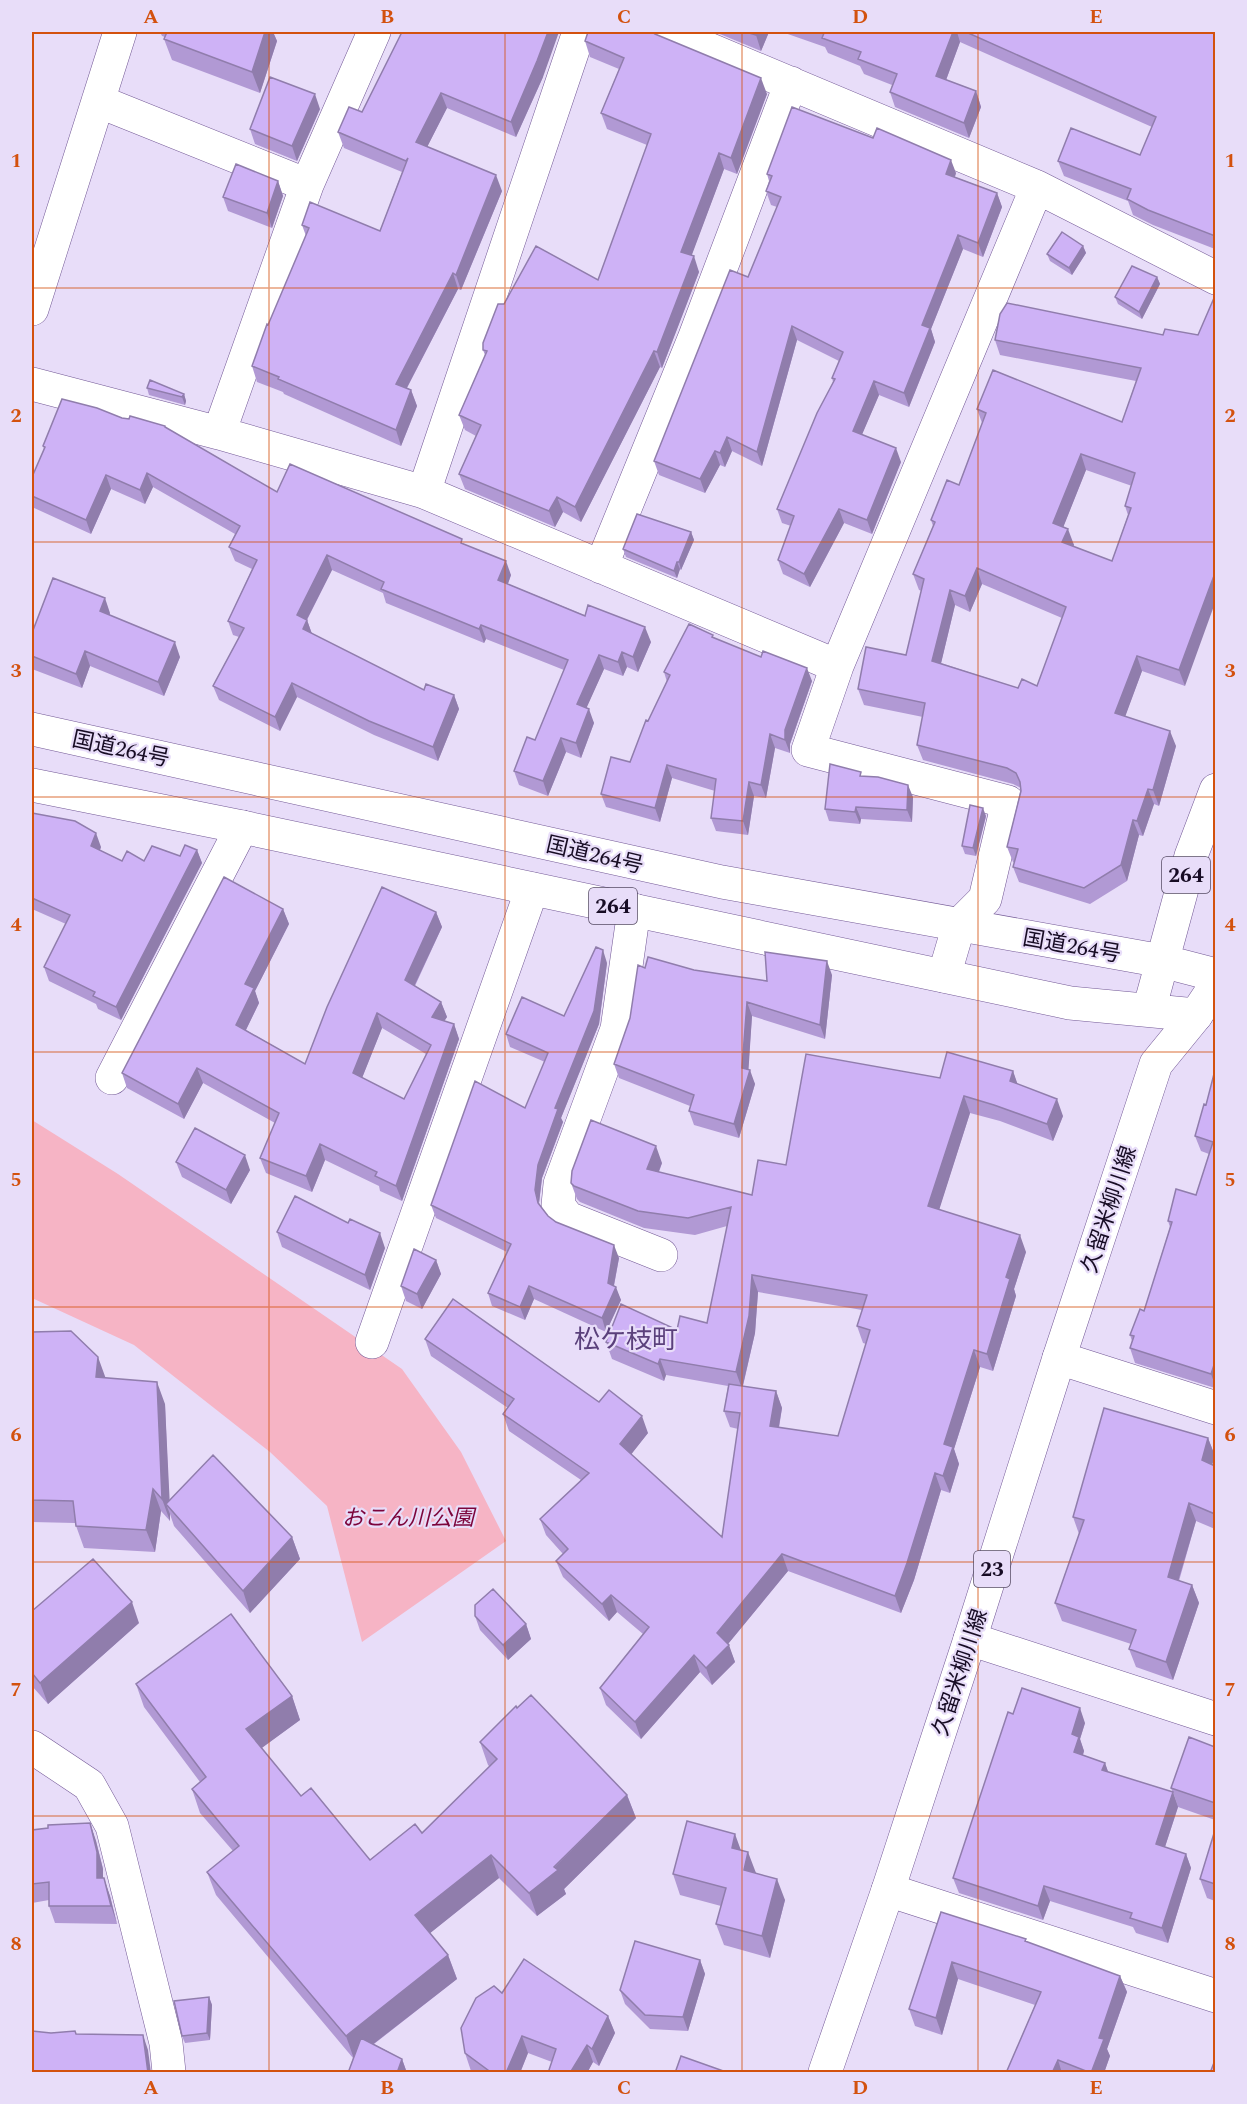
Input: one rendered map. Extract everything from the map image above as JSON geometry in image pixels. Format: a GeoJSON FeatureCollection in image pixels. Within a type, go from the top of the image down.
{"type":"FeatureCollection","features":[{"type":"Feature","properties":{"kind":"main road"},"geometry":{"type":"LineString","coordinates":[[32,309],[120,32]]}},
{"type":"Feature","properties":{"kind":"main road"},"geometry":{"type":"LineString","coordinates":[[219,433],[307,185],[374,32]]}},
{"type":"Feature","properties":{"kind":"main road"},"geometry":{"type":"LineString","coordinates":[[424,492],[579,32]]}},
{"type":"Feature","properties":{"kind":"main road"},"geometry":{"type":"LineString","coordinates":[[668,32],[1037,187],[1215,278]]}},
{"type":"Feature","properties":{"kind":"main road"},"geometry":{"type":"LineString","coordinates":[[601,567],[694,339],[791,83]]}},
{"type":"Feature","properties":{"kind":"main road"},"geometry":{"type":"LineString","coordinates":[[98,101],[307,185]]}},
{"type":"Feature","properties":{"kind":"main road"},"geometry":{"type":"LineString","coordinates":[[944,976],[959,925],[985,898],[1008,802],[808,750],[837,666],[1037,187]]}},
{"type":"Feature","properties":{"kind":"main road"},"geometry":{"type":"LineString","coordinates":[[32,384],[219,433],[424,492],[837,666]]}},
{"type":"Feature","properties":{"kind":"main road","name":"国道264号"},"geometry":{"type":"LineString","coordinates":[[32,729],[722,882],[1162,961],[1215,975]]}},
{"type":"Feature","properties":{"kind":"main road","name":"国道264号"},"geometry":{"type":"LineString","coordinates":[[32,785],[242,827],[1070,1003],[1206,1016]]}},
{"type":"Feature","properties":{"kind":"main road","name":"264"},"geometry":{"type":"LineString","coordinates":[[1149,1010],[1191,856],[1215,790]]}},
{"type":"Feature","properties":{"kind":"main road"},"geometry":{"type":"LineString","coordinates":[[112,1078],[242,827]]}},
{"type":"Feature","properties":{"kind":"main road"},"geometry":{"type":"LineString","coordinates":[[372,1342],[532,889]]}},
{"type":"Feature","properties":{"kind":"main road"},"geometry":{"type":"LineString","coordinates":[[634,910],[617,1029],[560,1184],[558,1205],[568,1218],[661,1255]]}},
{"type":"Feature","properties":{"kind":"main road"},"geometry":{"type":"LineString","coordinates":[[1206,1016],[1215,985]]}},
{"type":"Feature","properties":{"kind":"main road","name":"久留米柳川線"},"geometry":{"type":"LineString","coordinates":[[825,2073],[888,1890],[1156,1064],[1149,1010]]}},
{"type":"Feature","properties":{"kind":"main road","name":"久留米柳川線"},"geometry":{"type":"LineString","coordinates":[[1156,1064],[1206,1016]]}},
{"type":"Feature","properties":{"kind":"main road"},"geometry":{"type":"LineString","coordinates":[[1059,1358],[1215,1408]]}},
{"type":"Feature","properties":{"kind":"main road"},"geometry":{"type":"LineString","coordinates":[[970,1639],[1215,1719]]}},
{"type":"Feature","properties":{"kind":"main road"},"geometry":{"type":"LineString","coordinates":[[32,1747],[89,1785],[112,1826],[166,2043],[169,2073]]}},
{"type":"Feature","properties":{"kind":"main road"},"geometry":{"type":"LineString","coordinates":[[888,1890],[1215,1996]]}},
{"type":"Feature","properties":{"kind":"green space","name":"おこん川公園"},"geometry":{"type":"Polygon","coordinates":[[[32,1120],[118,1174],[402,1369],[461,1452],[506,1541],[362,1642],[327,1506],[270,1452],[134,1345],[32,1298],[32,1120]]]}},
{"type":"Feature","properties":{"kind":"building"},"geometry":{"type":"Polygon","coordinates":[[[167,32],[265,32],[252,72],[164,39],[167,32]]]}},
{"type":"Feature","properties":{"kind":"building"},"geometry":{"type":"Polygon","coordinates":[[[402,32],[548,32],[511,122],[441,93],[416,142],[496,175],[456,275],[453,273],[396,384],[411,390],[396,430],[252,366],[267,324],[309,228],[302,225],[310,202],[380,231],[408,158],[406,161],[338,132],[349,107],[362,112],[402,32]]]}},
{"type":"Feature","properties":{"kind":"building"},"geometry":{"type":"Polygon","coordinates":[[[588,32],[652,32],[761,78],[731,158],[719,153],[681,252],[694,256],[657,352],[654,351],[575,507],[557,497],[549,511],[459,474],[481,425],[459,415],[487,351],[483,350],[483,343],[498,304],[504,304],[536,246],[598,280],[651,134],[601,113],[624,58],[585,41],[588,32]]]}},
{"type":"Feature","properties":{"kind":"building"},"geometry":{"type":"Polygon","coordinates":[[[819,32],[953,32],[936,76],[976,91],[964,123],[890,92],[897,74],[858,59],[861,52],[822,38],[824,33],[819,32]]]}},
{"type":"Feature","properties":{"kind":"building"},"geometry":{"type":"Polygon","coordinates":[[[966,32],[1215,32],[1215,236],[1148,210],[1127,199],[1131,189],[1058,161],[1071,128],[1140,155],[1156,117],[966,32]]]}},
{"type":"Feature","properties":{"kind":"building"},"geometry":{"type":"Polygon","coordinates":[[[270,77],[315,94],[292,146],[250,129],[270,77]]]}},
{"type":"Feature","properties":{"kind":"building"},"geometry":{"type":"Polygon","coordinates":[[[792,107],[873,138],[877,128],[951,160],[946,174],[997,193],[978,243],[958,235],[922,325],[930,328],[904,393],[874,381],[853,431],[896,448],[867,520],[839,509],[804,574],[778,560],[794,516],[777,509],[817,413],[835,379],[832,378],[843,352],[792,326],[757,452],[727,437],[720,453],[715,451],[700,479],[654,461],[730,270],[748,277],[781,197],[766,191],[772,176],[767,174],[792,107]]]}},
{"type":"Feature","properties":{"kind":"building"},"geometry":{"type":"Polygon","coordinates":[[[236,164],[278,181],[267,213],[223,197],[236,164]]]}},
{"type":"Feature","properties":{"kind":"building"},"geometry":{"type":"Polygon","coordinates":[[[1062,232],[1083,246],[1069,268],[1047,254],[1062,232]]]}},
{"type":"Feature","properties":{"kind":"building"},"geometry":{"type":"Polygon","coordinates":[[[1132,266],[1157,277],[1139,312],[1115,297],[1132,266]]]}},
{"type":"Feature","properties":{"kind":"building"},"geometry":{"type":"Polygon","coordinates":[[[1215,298],[1215,573],[1179,670],[1137,656],[1115,713],[1170,731],[1153,790],[1148,789],[1137,821],[1133,820],[1121,865],[1084,888],[1013,867],[1018,849],[1007,847],[1021,791],[1016,773],[1007,768],[917,745],[925,703],[858,689],[866,647],[906,655],[924,579],[913,574],[935,522],[931,520],[947,480],[959,485],[986,413],[977,409],[993,370],[1122,422],[1141,368],[995,340],[1000,314],[1007,303],[1163,335],[1165,329],[1198,335],[1215,298]],[[1081,454],[1053,523],[1068,529],[1062,542],[1112,561],[1131,508],[1125,506],[1135,473],[1081,454]],[[977,568],[965,596],[950,590],[932,661],[1018,688],[1022,679],[1037,686],[1066,607],[977,568]]]}},
{"type":"Feature","properties":{"kind":"building"},"geometry":{"type":"Polygon","coordinates":[[[150,380],[184,394],[182,397],[147,388],[150,380]]]}},
{"type":"Feature","properties":{"kind":"building"},"geometry":{"type":"Polygon","coordinates":[[[62,399],[97,408],[122,418],[129,419],[130,416],[165,426],[277,492],[290,464],[462,539],[461,543],[506,561],[498,580],[585,616],[588,605],[645,627],[633,657],[622,652],[618,662],[599,655],[577,704],[589,709],[576,743],[561,738],[543,781],[514,771],[527,737],[535,740],[568,660],[481,625],[479,629],[381,589],[384,582],[327,555],[297,615],[307,620],[303,629],[424,690],[426,684],[454,695],[433,747],[369,721],[292,683],[275,717],[213,686],[244,628],[228,621],[257,560],[229,547],[240,526],[147,473],[140,490],[106,475],[86,520],[32,496],[32,477],[62,399]]]}},
{"type":"Feature","properties":{"kind":"building"},"geometry":{"type":"Polygon","coordinates":[[[637,514],[691,532],[674,571],[623,549],[637,514]]]}},
{"type":"Feature","properties":{"kind":"building"},"geometry":{"type":"Polygon","coordinates":[[[53,578],[105,598],[100,611],[175,642],[158,682],[85,651],[76,674],[32,656],[32,633],[53,578]]]}},
{"type":"Feature","properties":{"kind":"building"},"geometry":{"type":"Polygon","coordinates":[[[689,624],[713,635],[712,637],[761,657],[763,651],[807,668],[785,730],[785,740],[770,734],[761,785],[749,782],[743,821],[711,818],[716,779],[667,765],[655,808],[601,794],[611,757],[630,762],[646,720],[648,721],[670,675],[664,672],[689,624]]]}},
{"type":"Feature","properties":{"kind":"building"},"geometry":{"type":"Polygon","coordinates":[[[830,764],[861,772],[860,776],[878,777],[908,785],[907,810],[856,807],[855,812],[825,809],[830,764]]]}},
{"type":"Feature","properties":{"kind":"building"},"geometry":{"type":"Polygon","coordinates":[[[970,805],[983,808],[973,848],[962,846],[970,805]]]}},
{"type":"Feature","properties":{"kind":"building"},"geometry":{"type":"Polygon","coordinates":[[[32,813],[75,821],[96,833],[91,846],[122,861],[127,851],[144,861],[152,846],[180,856],[185,845],[197,850],[116,1007],[93,996],[95,992],[44,967],[70,915],[32,898],[32,813]]]}},
{"type":"Feature","properties":{"kind":"building"},"geometry":{"type":"Polygon","coordinates":[[[224,877],[283,909],[245,984],[254,988],[236,1025],[305,1064],[327,1007],[382,887],[436,912],[405,980],[441,1002],[432,1017],[454,1024],[396,1186],[375,1176],[377,1172],[320,1144],[306,1176],[260,1158],[279,1113],[197,1068],[178,1104],[122,1073],[224,877]],[[377,1013],[353,1073],[404,1099],[431,1045],[377,1013]]]}},
{"type":"Feature","properties":{"kind":"building"},"geometry":{"type":"Polygon","coordinates":[[[596,947],[603,950],[594,1011],[555,1108],[558,1109],[538,1165],[535,1190],[538,1203],[556,1222],[614,1245],[608,1283],[616,1287],[602,1318],[529,1286],[520,1307],[488,1293],[511,1244],[431,1205],[475,1081],[525,1108],[548,1053],[506,1034],[522,997],[564,1016],[596,947]]]}},
{"type":"Feature","properties":{"kind":"building"},"geometry":{"type":"Polygon","coordinates":[[[765,952],[827,961],[820,1025],[747,1002],[742,1068],[750,1070],[734,1124],[689,1111],[694,1095],[614,1064],[630,1018],[638,965],[645,968],[648,957],[694,970],[767,981],[765,952]]]}},
{"type":"Feature","properties":{"kind":"building"},"geometry":{"type":"Polygon","coordinates":[[[947,1052],[1013,1071],[1010,1081],[1057,1099],[1047,1124],[964,1096],[928,1206],[1020,1235],[1006,1277],[1010,1279],[987,1354],[974,1350],[944,1444],[953,1447],[943,1476],[935,1473],[895,1596],[782,1554],[717,1633],[729,1645],[706,1668],[694,1655],[635,1722],[600,1688],[649,1627],[611,1595],[602,1604],[556,1561],[568,1549],[540,1519],[589,1473],[503,1414],[514,1399],[425,1339],[453,1299],[599,1402],[609,1390],[642,1416],[620,1444],[722,1537],[740,1413],[724,1411],[729,1384],[776,1391],[770,1426],[838,1436],[870,1330],[857,1326],[867,1295],[752,1275],[749,1316],[736,1372],[660,1359],[658,1364],[606,1342],[621,1304],[677,1330],[680,1316],[707,1323],[731,1207],[688,1218],[638,1211],[574,1186],[571,1183],[572,1171],[591,1120],[656,1146],[647,1169],[752,1195],[758,1160],[786,1165],[806,1054],[940,1078],[947,1052]]]}},
{"type":"Feature","properties":{"kind":"building"},"geometry":{"type":"Polygon","coordinates":[[[1215,1070],[1215,1362],[1211,1374],[1130,1348],[1134,1336],[1130,1335],[1140,1309],[1144,1311],[1172,1222],[1168,1221],[1176,1189],[1196,1195],[1213,1142],[1195,1136],[1215,1070]]]}},
{"type":"Feature","properties":{"kind":"building"},"geometry":{"type":"Polygon","coordinates":[[[195,1128],[245,1155],[226,1190],[176,1162],[195,1128]]]}},
{"type":"Feature","properties":{"kind":"building"},"geometry":{"type":"Polygon","coordinates":[[[295,1196],[348,1223],[350,1219],[380,1233],[365,1275],[277,1232],[295,1196]]]}},
{"type":"Feature","properties":{"kind":"building"},"geometry":{"type":"Polygon","coordinates":[[[414,1249],[436,1260],[417,1294],[401,1286],[414,1249]]]}},
{"type":"Feature","properties":{"kind":"building"},"geometry":{"type":"Polygon","coordinates":[[[71,1331],[98,1357],[96,1377],[157,1382],[162,1499],[153,1489],[146,1530],[76,1526],[73,1501],[32,1500],[32,1332],[71,1331]]]}},
{"type":"Feature","properties":{"kind":"building"},"geometry":{"type":"Polygon","coordinates":[[[1104,1408],[1208,1438],[1202,1460],[1215,1466],[1215,1514],[1189,1503],[1168,1577],[1192,1585],[1166,1662],[1129,1649],[1136,1630],[1055,1603],[1084,1520],[1073,1517],[1104,1408]]]}},
{"type":"Feature","properties":{"kind":"building"},"geometry":{"type":"Polygon","coordinates":[[[213,1455],[292,1537],[243,1591],[166,1504],[213,1455]]]}},
{"type":"Feature","properties":{"kind":"building"},"geometry":{"type":"Polygon","coordinates":[[[93,1559],[132,1602],[40,1683],[32,1673],[32,1611],[93,1559]]]}},
{"type":"Feature","properties":{"kind":"building"},"geometry":{"type":"Polygon","coordinates":[[[493,1589],[526,1624],[503,1645],[475,1616],[475,1605],[493,1589]]]}},
{"type":"Feature","properties":{"kind":"building"},"geometry":{"type":"Polygon","coordinates":[[[231,1614],[292,1696],[246,1729],[301,1796],[311,1788],[370,1860],[415,1824],[422,1833],[497,1759],[480,1742],[516,1706],[517,1708],[531,1695],[627,1795],[554,1867],[558,1870],[529,1893],[491,1855],[415,1915],[448,1955],[346,2036],[207,1872],[239,1846],[192,1789],[206,1777],[136,1684],[231,1614]]]}},
{"type":"Feature","properties":{"kind":"building"},"geometry":{"type":"Polygon","coordinates":[[[1022,1688],[1080,1708],[1072,1734],[1079,1737],[1074,1752],[1105,1763],[1102,1770],[1173,1792],[1156,1844],[1186,1854],[1162,1928],[1130,1918],[1132,1913],[1044,1886],[1038,1906],[953,1878],[1008,1712],[1013,1714],[1022,1688]]]}},
{"type":"Feature","properties":{"kind":"building"},"geometry":{"type":"Polygon","coordinates":[[[1189,1737],[1215,1747],[1215,1803],[1171,1788],[1189,1737]]]}},
{"type":"Feature","properties":{"kind":"building"},"geometry":{"type":"Polygon","coordinates":[[[687,1821],[735,1834],[732,1848],[748,1852],[744,1870],[777,1879],[762,1936],[716,1924],[726,1888],[673,1874],[687,1821]]]}},
{"type":"Feature","properties":{"kind":"building"},"geometry":{"type":"Polygon","coordinates":[[[90,1823],[97,1852],[97,1878],[104,1878],[111,1906],[49,1906],[49,1882],[32,1884],[32,1830],[48,1828],[48,1825],[90,1823]]]}},
{"type":"Feature","properties":{"kind":"building"},"geometry":{"type":"Polygon","coordinates":[[[1215,1830],[1215,1884],[1200,1879],[1215,1830]]]}},
{"type":"Feature","properties":{"kind":"building"},"geometry":{"type":"Polygon","coordinates":[[[941,1912],[1026,1939],[1025,1941],[1120,1976],[1099,2038],[1104,2039],[1091,2073],[1058,2060],[1052,2073],[1006,2073],[1041,1992],[952,1962],[936,2018],[909,2009],[941,1912]]]}},
{"type":"Feature","properties":{"kind":"building"},"geometry":{"type":"Polygon","coordinates":[[[635,1941],[700,1960],[683,2017],[645,2015],[620,1990],[635,1941]]]}},
{"type":"Feature","properties":{"kind":"building"},"geometry":{"type":"Polygon","coordinates":[[[524,1959],[608,2016],[592,2049],[587,2045],[570,2073],[548,2073],[556,2049],[522,2036],[506,2073],[492,2073],[465,2053],[461,2028],[476,1998],[494,1986],[502,1993],[524,1959]]]}},
{"type":"Feature","properties":{"kind":"building"},"geometry":{"type":"Polygon","coordinates":[[[209,1997],[207,2033],[182,2036],[174,2001],[209,1997]]]}},
{"type":"Feature","properties":{"kind":"building"},"geometry":{"type":"Polygon","coordinates":[[[32,2031],[143,2035],[148,2073],[32,2073],[32,2031]]]}},
{"type":"Feature","properties":{"kind":"building"},"geometry":{"type":"Polygon","coordinates":[[[361,2038],[402,2059],[397,2073],[348,2073],[361,2038]]]}},
{"type":"Feature","properties":{"kind":"building"},"geometry":{"type":"Polygon","coordinates":[[[681,2056],[729,2073],[675,2073],[681,2056]]]}},
{"type":"Feature","properties":{"kind":"building"},"geometry":{"type":"Polygon","coordinates":[[[1215,2060],[1215,2073],[1210,2073],[1215,2060]]]}},
{"type":"Feature","properties":{"kind":"district","name":"松ケ枝町"},"geometry":{"type":"Point","coordinates":[626,1339]}}]}
